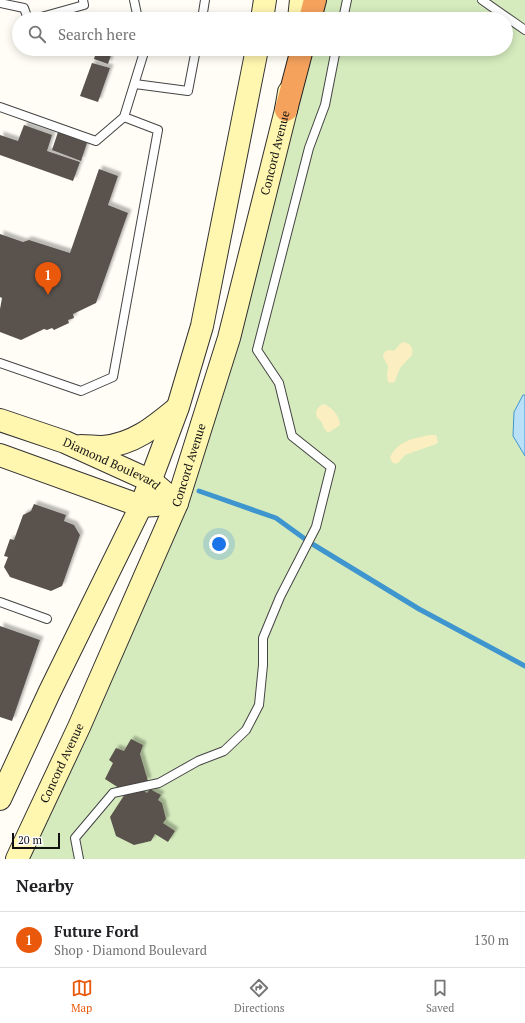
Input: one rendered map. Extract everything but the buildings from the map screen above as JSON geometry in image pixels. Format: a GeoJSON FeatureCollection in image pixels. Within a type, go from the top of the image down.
{"type":"FeatureCollection","features":[{"type":"Feature","properties":{"kind":"highway"},"geometry":{"type":"LineString","coordinates":[[312,12],[315,0]]}},
{"type":"Feature","properties":{"kind":"highway"},"geometry":{"type":"LineString","coordinates":[[286,110],[300,56]]}},
{"type":"Feature","properties":{"kind":"main road"},"geometry":{"type":"LineString","coordinates":[[263,12],[265,0]]}},
{"type":"Feature","properties":{"kind":"main road"},"geometry":{"type":"LineString","coordinates":[[300,12],[301,0]]}},
{"type":"Feature","properties":{"kind":"main road"},"geometry":{"type":"LineString","coordinates":[[0,799],[50,691],[141,506],[178,407],[202,326],[255,56]]}},
{"type":"Feature","properties":{"kind":"main road","name":"Concord Avenue"},"geometry":{"type":"LineString","coordinates":[[17,859],[79,727],[177,503],[229,338],[286,110],[293,56]]}},
{"type":"Feature","properties":{"kind":"main road"},"geometry":{"type":"LineString","coordinates":[[71,445],[102,447],[122,443],[140,436],[151,429],[178,407]]}},
{"type":"Feature","properties":{"kind":"main road","name":"Diamond Boulevard"},"geometry":{"type":"LineString","coordinates":[[0,420],[71,445],[151,481],[177,503]]}},
{"type":"Feature","properties":{"kind":"main road","name":"Diamond Boulevard"},"geometry":{"type":"LineString","coordinates":[[0,455],[141,506],[177,503]]}},
{"type":"Feature","properties":{"kind":"lane"},"geometry":{"type":"LineString","coordinates":[[59,12],[84,5],[83,0]]}},
{"type":"Feature","properties":{"kind":"lane"},"geometry":{"type":"LineString","coordinates":[[134,0],[137,12]]}},
{"type":"Feature","properties":{"kind":"lane"},"geometry":{"type":"LineString","coordinates":[[203,12],[205,0]]}},
{"type":"Feature","properties":{"kind":"lane"},"geometry":{"type":"LineString","coordinates":[[345,12],[348,0]]}},
{"type":"Feature","properties":{"kind":"lane"},"geometry":{"type":"LineString","coordinates":[[482,0],[499,12]]}},
{"type":"Feature","properties":{"kind":"lane"},"geometry":{"type":"LineString","coordinates":[[0,3],[24,8],[25,12]]}},
{"type":"Feature","properties":{"kind":"lane"},"geometry":{"type":"LineString","coordinates":[[513,22],[525,30]]}},
{"type":"Feature","properties":{"kind":"lane"},"geometry":{"type":"LineString","coordinates":[[0,107],[96,141],[124,117],[143,56]]}},
{"type":"Feature","properties":{"kind":"lane"},"geometry":{"type":"LineString","coordinates":[[134,84],[188,91],[195,56]]}},
{"type":"Feature","properties":{"kind":"lane"},"geometry":{"type":"LineString","coordinates":[[79,859],[75,838],[113,793],[159,783],[198,761],[224,751],[246,730],[260,705],[263,665],[263,638],[280,597],[316,527],[331,467],[292,436],[279,383],[257,350],[309,148],[325,106],[335,56]]}},
{"type":"Feature","properties":{"kind":"lane"},"geometry":{"type":"LineString","coordinates":[[0,363],[81,391],[113,377],[158,130],[124,117]]}},
{"type":"Feature","properties":{"kind":"lane"},"geometry":{"type":"LineString","coordinates":[[0,602],[46,619]]}},
{"type":"Feature","properties":{"kind":"green space"},"geometry":{"type":"Polygon","coordinates":[[[315,0],[525,0],[525,859],[17,859],[177,503],[300,56],[513,56],[513,12],[312,12],[315,0]]]}},
{"type":"Feature","properties":{"kind":"sand"},"geometry":{"type":"Polygon","coordinates":[[[403,342],[411,346],[412,355],[400,368],[395,381],[393,383],[388,382],[388,366],[383,357],[384,353],[390,350],[394,351],[403,342]]]}},
{"type":"Feature","properties":{"kind":"sand"},"geometry":{"type":"Polygon","coordinates":[[[323,404],[334,412],[340,422],[340,425],[328,433],[316,414],[317,409],[323,404]]]}},
{"type":"Feature","properties":{"kind":"sand"},"geometry":{"type":"Polygon","coordinates":[[[429,435],[436,435],[438,442],[436,444],[405,455],[396,464],[392,462],[390,457],[397,447],[411,440],[429,435]]]}},
{"type":"Feature","properties":{"kind":"water"},"geometry":{"type":"Polygon","coordinates":[[[523,395],[525,395],[525,456],[513,436],[514,412],[523,395]]]}},
{"type":"Feature","properties":{"kind":"waterway"},"geometry":{"type":"LineString","coordinates":[[199,491],[276,518],[305,539]]}},
{"type":"Feature","properties":{"kind":"waterway"},"geometry":{"type":"LineString","coordinates":[[314,545],[419,609],[525,666]]}},
{"type":"Feature","properties":{"kind":"place","name":"Future Ford"},"geometry":{"type":"Point","coordinates":[48,295]}}]}
